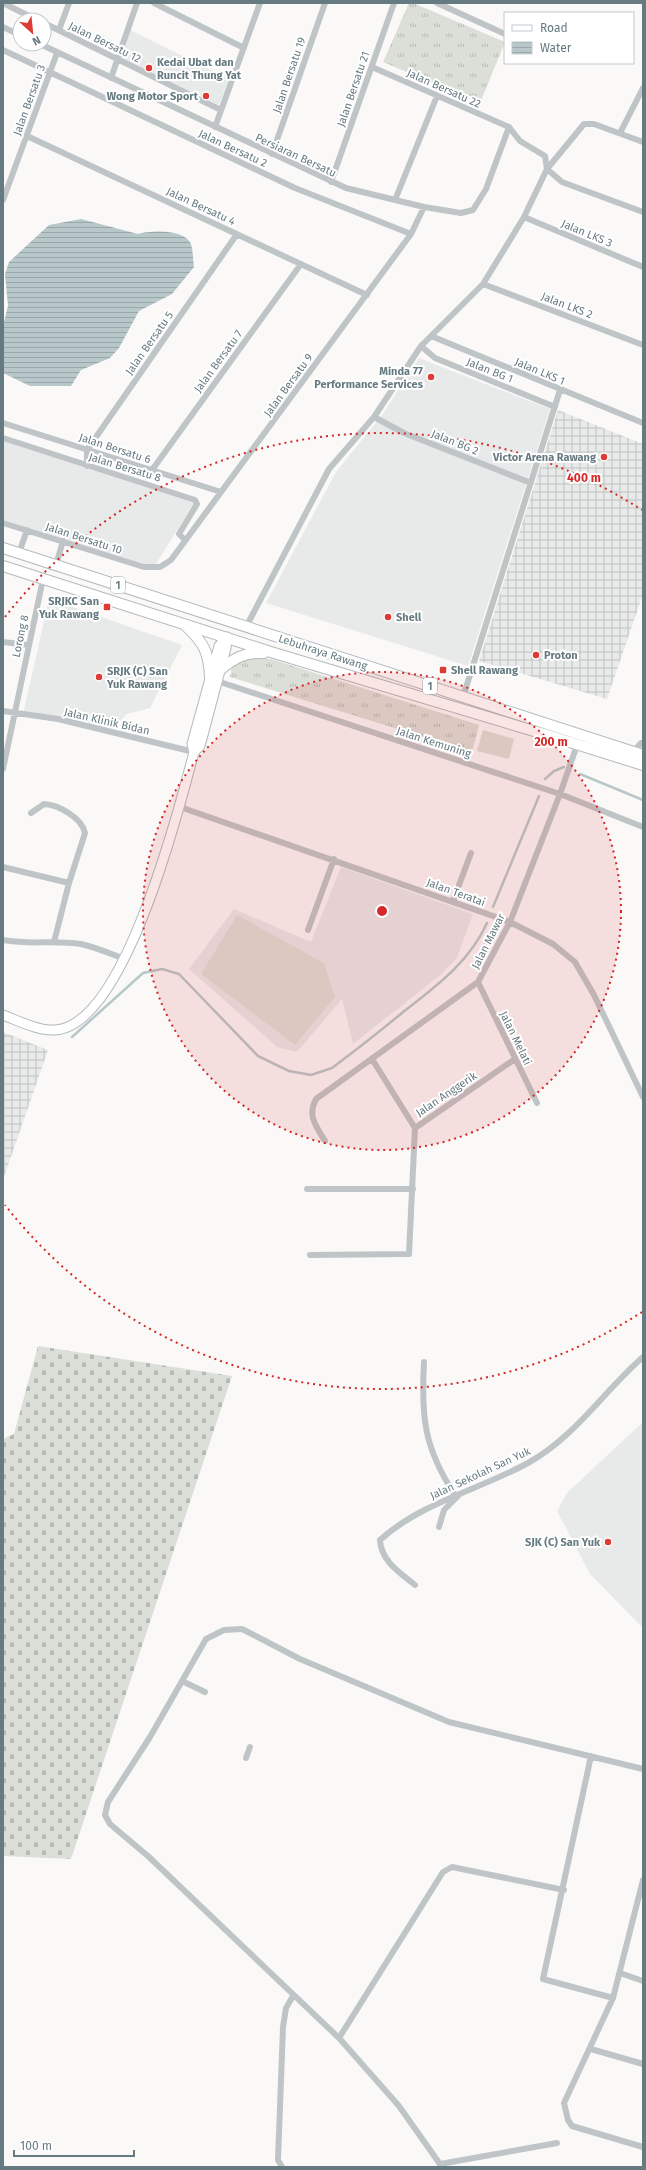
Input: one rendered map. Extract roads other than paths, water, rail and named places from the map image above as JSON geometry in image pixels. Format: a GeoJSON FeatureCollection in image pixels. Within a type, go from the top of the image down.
{"type":"FeatureCollection","features":[{"type":"Feature","properties":{"kind":"main road","name":"Lebuhraya Rawang"},"geometry":{"type":"LineString","coordinates":[[3,548],[643,755]]}},
{"type":"Feature","properties":{"kind":"main road","name":"Lebuhraya Rawang"},"geometry":{"type":"LineString","coordinates":[[3,566],[274,653],[643,765]]}},
{"type":"Feature","properties":{"kind":"main road"},"geometry":{"type":"LineString","coordinates":[[217,618],[228,628],[227,637],[259,631]]}},
{"type":"Feature","properties":{"kind":"main road"},"geometry":{"type":"LineString","coordinates":[[184,623],[204,645],[214,680]]}},
{"type":"Feature","properties":{"kind":"main road"},"geometry":{"type":"LineString","coordinates":[[220,670],[234,659],[243,655],[253,653],[274,653]]}},
{"type":"Feature","properties":{"kind":"street"},"geometry":{"type":"LineString","coordinates":[[3,3],[21,12]]}},
{"type":"Feature","properties":{"kind":"street"},"geometry":{"type":"LineString","coordinates":[[59,30],[69,3]]}},
{"type":"Feature","properties":{"kind":"street"},"geometry":{"type":"LineString","coordinates":[[111,78],[137,3]]}},
{"type":"Feature","properties":{"kind":"street"},"geometry":{"type":"LineString","coordinates":[[154,3],[244,48]]}},
{"type":"Feature","properties":{"kind":"street"},"geometry":{"type":"LineString","coordinates":[[215,127],[260,3]]}},
{"type":"Feature","properties":{"kind":"street","name":"Jalan Bersatu 19"},"geometry":{"type":"LineString","coordinates":[[272,154],[325,3]]}},
{"type":"Feature","properties":{"kind":"street","name":"Jalan Bersatu 21"},"geometry":{"type":"LineString","coordinates":[[331,182],[394,3]]}},
{"type":"Feature","properties":{"kind":"street"},"geometry":{"type":"LineString","coordinates":[[437,3],[504,34]]}},
{"type":"Feature","properties":{"kind":"street","name":"Jalan Bersatu 12"},"geometry":{"type":"LineString","coordinates":[[52,27],[221,110]]}},
{"type":"Feature","properties":{"kind":"street","name":"Persiaran Bersatu"},"geometry":{"type":"LineString","coordinates":[[52,49],[331,182],[362,193],[424,207],[461,213],[473,210],[486,189],[509,127]]}},
{"type":"Feature","properties":{"kind":"street","name":"Jalan Bersatu 2"},"geometry":{"type":"LineString","coordinates":[[3,50],[294,188],[411,234]]}},
{"type":"Feature","properties":{"kind":"street","name":"Jalan Bersatu 3"},"geometry":{"type":"LineString","coordinates":[[3,200],[58,52]]}},
{"type":"Feature","properties":{"kind":"street","name":"Jalan Bersatu 22"},"geometry":{"type":"LineString","coordinates":[[372,67],[509,127]]}},
{"type":"Feature","properties":{"kind":"street"},"geometry":{"type":"LineString","coordinates":[[620,133],[643,88]]}},
{"type":"Feature","properties":{"kind":"street"},"geometry":{"type":"LineString","coordinates":[[395,200],[437,96]]}},
{"type":"Feature","properties":{"kind":"street"},"geometry":{"type":"LineString","coordinates":[[246,627],[329,469],[374,417],[421,346],[483,284],[524,217],[547,169],[584,124],[594,124],[643,142]]}},
{"type":"Feature","properties":{"kind":"street"},"geometry":{"type":"LineString","coordinates":[[509,127],[520,141],[545,156],[547,169],[562,182],[643,212]]}},
{"type":"Feature","properties":{"kind":"street","name":"Jalan Bersatu 4"},"geometry":{"type":"LineString","coordinates":[[27,136],[367,295]]}},
{"type":"Feature","properties":{"kind":"street","name":"Jalan Bersatu 9"},"geometry":{"type":"LineString","coordinates":[[160,567],[171,560],[367,295],[411,234],[424,207]]}},
{"type":"Feature","properties":{"kind":"street","name":"Jalan LKS 3"},"geometry":{"type":"LineString","coordinates":[[524,217],[643,267]]}},
{"type":"Feature","properties":{"kind":"street","name":"Jalan Bersatu 5"},"geometry":{"type":"LineString","coordinates":[[87,450],[237,234]]}},
{"type":"Feature","properties":{"kind":"street","name":"Jalan Bersatu 7"},"geometry":{"type":"LineString","coordinates":[[152,470],[301,264]]}},
{"type":"Feature","properties":{"kind":"street","name":"Jalan LKS 2"},"geometry":{"type":"LineString","coordinates":[[483,284],[643,345]]}},
{"type":"Feature","properties":{"kind":"street","name":"Jalan LKS 1"},"geometry":{"type":"LineString","coordinates":[[430,336],[643,423]]}},
{"type":"Feature","properties":{"kind":"street","name":"Jalan BG 1"},"geometry":{"type":"LineString","coordinates":[[421,346],[435,358],[555,407]]}},
{"type":"Feature","properties":{"kind":"street"},"geometry":{"type":"LineString","coordinates":[[463,697],[560,390]]}},
{"type":"Feature","properties":{"kind":"street","name":"Jalan BG 2"},"geometry":{"type":"LineString","coordinates":[[374,417],[404,433],[531,483]]}},
{"type":"Feature","properties":{"kind":"street","name":"Jalan Bersatu 6"},"geometry":{"type":"LineString","coordinates":[[3,423],[221,492]]}},
{"type":"Feature","properties":{"kind":"street","name":"Jalan Bersatu 8"},"geometry":{"type":"LineString","coordinates":[[3,438],[196,500],[197,504],[179,534],[186,540]]}},
{"type":"Feature","properties":{"kind":"street"},"geometry":{"type":"LineString","coordinates":[[87,450],[87,466]]}},
{"type":"Feature","properties":{"kind":"street","name":"Jalan Bersatu 10"},"geometry":{"type":"LineString","coordinates":[[3,523],[144,567],[160,567]]}},
{"type":"Feature","properties":{"kind":"street"},"geometry":{"type":"LineString","coordinates":[[19,553],[27,530]]}},
{"type":"Feature","properties":{"kind":"street"},"geometry":{"type":"LineString","coordinates":[[56,565],[63,541]]}},
{"type":"Feature","properties":{"kind":"street","name":"Lorong 8"},"geometry":{"type":"LineString","coordinates":[[3,769],[43,579]]}},
{"type":"Feature","properties":{"kind":"street"},"geometry":{"type":"LineString","coordinates":[[214,680],[220,670],[226,648],[227,637]]}},
{"type":"Feature","properties":{"kind":"street"},"geometry":{"type":"LineString","coordinates":[[3,1015],[43,1029],[56,1031],[69,1026],[84,1017],[95,1006],[125,959],[149,900],[180,806],[194,752],[192,744],[214,680],[219,646],[227,637]]}},
{"type":"Feature","properties":{"kind":"street"},"geometry":{"type":"LineString","coordinates":[[3,642],[28,646]]}},
{"type":"Feature","properties":{"kind":"street","name":"Jalan Kemuning"},"geometry":{"type":"LineString","coordinates":[[214,680],[560,794],[643,827]]}},
{"type":"Feature","properties":{"kind":"street","name":"Jalan Klinik Bidan"},"geometry":{"type":"LineString","coordinates":[[3,710],[58,719],[194,752]]}},
{"type":"Feature","properties":{"kind":"street"},"geometry":{"type":"LineString","coordinates":[[633,752],[641,743],[643,743]]}},
{"type":"Feature","properties":{"kind":"street","name":"Jalan Mawar"},"geometry":{"type":"LineString","coordinates":[[325,1141],[311,1118],[311,1107],[316,1099],[478,982],[510,922],[560,794],[577,744]]}},
{"type":"Feature","properties":{"kind":"street"},"geometry":{"type":"LineString","coordinates":[[31,814],[44,804],[50,804],[78,819],[84,826],[86,833],[69,883],[54,942]]}},
{"type":"Feature","properties":{"kind":"street","name":"Jalan Teratai"},"geometry":{"type":"LineString","coordinates":[[180,806],[510,922],[553,944],[575,962],[594,995],[643,1097]]}},
{"type":"Feature","properties":{"kind":"street"},"geometry":{"type":"LineString","coordinates":[[453,901],[471,853]]}},
{"type":"Feature","properties":{"kind":"street"},"geometry":{"type":"LineString","coordinates":[[308,930],[334,859]]}},
{"type":"Feature","properties":{"kind":"street"},"geometry":{"type":"LineString","coordinates":[[3,868],[69,883]]}},
{"type":"Feature","properties":{"kind":"street"},"geometry":{"type":"LineString","coordinates":[[3,940],[18,943],[54,942],[82,944],[125,959]]}},
{"type":"Feature","properties":{"kind":"street","name":"Jalan Melati"},"geometry":{"type":"LineString","coordinates":[[478,982],[537,1103]]}},
{"type":"Feature","properties":{"kind":"street","name":"Jalan Anggerik"},"geometry":{"type":"LineString","coordinates":[[372,1060],[414,1128],[515,1059]]}},
{"type":"Feature","properties":{"kind":"street"},"geometry":{"type":"LineString","coordinates":[[310,1255],[409,1254],[413,1189],[414,1128]]}},
{"type":"Feature","properties":{"kind":"street"},"geometry":{"type":"LineString","coordinates":[[307,1189],[413,1189]]}},
{"type":"Feature","properties":{"kind":"street","name":"Jalan Sekolah San Yuk"},"geometry":{"type":"LineString","coordinates":[[415,1585],[392,1566],[380,1549],[380,1540],[397,1524],[458,1494],[527,1464],[554,1446],[568,1435],[624,1373],[643,1357]]}},
{"type":"Feature","properties":{"kind":"street"},"geometry":{"type":"LineString","coordinates":[[424,1362],[422,1397],[425,1427],[435,1458],[458,1494],[457,1498],[444,1510],[439,1527]]}},
{"type":"Feature","properties":{"kind":"street"},"geometry":{"type":"LineString","coordinates":[[557,2142],[441,2165],[400,2106],[339,2038],[293,1996],[149,1857],[110,1824],[105,1815],[108,1802],[150,1736],[206,1639],[224,1630],[242,1630],[300,1659],[450,1722],[643,1769]]}},
{"type":"Feature","properties":{"kind":"street"},"geometry":{"type":"LineString","coordinates":[[182,1681],[205,1692]]}},
{"type":"Feature","properties":{"kind":"street"},"geometry":{"type":"LineString","coordinates":[[246,1758],[250,1747]]}},
{"type":"Feature","properties":{"kind":"street"},"geometry":{"type":"LineString","coordinates":[[591,1756],[564,1890],[543,1979],[613,1998]]}},
{"type":"Feature","properties":{"kind":"street"},"geometry":{"type":"LineString","coordinates":[[339,2038],[443,1872],[447,1868],[452,1867],[564,1890]]}},
{"type":"Feature","properties":{"kind":"street"},"geometry":{"type":"LineString","coordinates":[[643,1880],[613,1998],[591,2049],[564,2103],[569,2124],[572,2126],[643,2147]]}},
{"type":"Feature","properties":{"kind":"street"},"geometry":{"type":"LineString","coordinates":[[620,1973],[643,1980]]}},
{"type":"Feature","properties":{"kind":"street"},"geometry":{"type":"LineString","coordinates":[[282,2167],[278,2160],[283,2027],[286,2008],[293,1996]]}},
{"type":"Feature","properties":{"kind":"street"},"geometry":{"type":"LineString","coordinates":[[591,2049],[643,2064]]}},
{"type":"Feature","properties":{"kind":"water"},"geometry":{"type":"Polygon","coordinates":[[[81,219],[138,234],[159,231],[175,233],[188,239],[191,244],[194,267],[172,294],[139,311],[119,348],[110,358],[81,370],[71,386],[30,386],[3,373],[3,326],[8,306],[5,274],[9,262],[49,225],[81,219]]]}},
{"type":"Feature","properties":{"kind":"waterway"},"geometry":{"type":"LineString","coordinates":[[545,779],[554,771],[564,767]]}},
{"type":"Feature","properties":{"kind":"waterway"},"geometry":{"type":"LineString","coordinates":[[580,774],[643,800]]}},
{"type":"Feature","properties":{"kind":"waterway"},"geometry":{"type":"LineString","coordinates":[[493,907],[539,796]]}},
{"type":"Feature","properties":{"kind":"waterway"},"geometry":{"type":"LineString","coordinates":[[72,1037],[143,973],[162,969],[179,974],[258,1056],[289,1071],[311,1075],[332,1068],[439,984],[471,950],[487,923]]}},
{"type":"Feature","properties":{"kind":"place","name":"Kedai Ubat dan Runcit Thung Yat"},"geometry":{"type":"Point","coordinates":[149,68]}},
{"type":"Feature","properties":{"kind":"place","name":"Wong Motor Sport"},"geometry":{"type":"Point","coordinates":[206,96]}},
{"type":"Feature","properties":{"kind":"place","name":"Minda 77 Performance Services"},"geometry":{"type":"Point","coordinates":[431,377]}},
{"type":"Feature","properties":{"kind":"place","name":"Victor Arena Rawang"},"geometry":{"type":"Point","coordinates":[604,457]}},
{"type":"Feature","properties":{"kind":"place","name":"SRJKC San Yuk Rawang"},"geometry":{"type":"Point","coordinates":[107,607]}},
{"type":"Feature","properties":{"kind":"place","name":"Shell"},"geometry":{"type":"Point","coordinates":[388,617]}},
{"type":"Feature","properties":{"kind":"place","name":"Proton"},"geometry":{"type":"Point","coordinates":[536,655]}},
{"type":"Feature","properties":{"kind":"place","name":"Shell Rawang"},"geometry":{"type":"Point","coordinates":[443,670]}},
{"type":"Feature","properties":{"kind":"place","name":"SRJK (C) San Yuk Rawang"},"geometry":{"type":"Point","coordinates":[99,677]}},
{"type":"Feature","properties":{"kind":"place","name":"SJK (C) San Yuk"},"geometry":{"type":"Point","coordinates":[608,1542]}}]}
